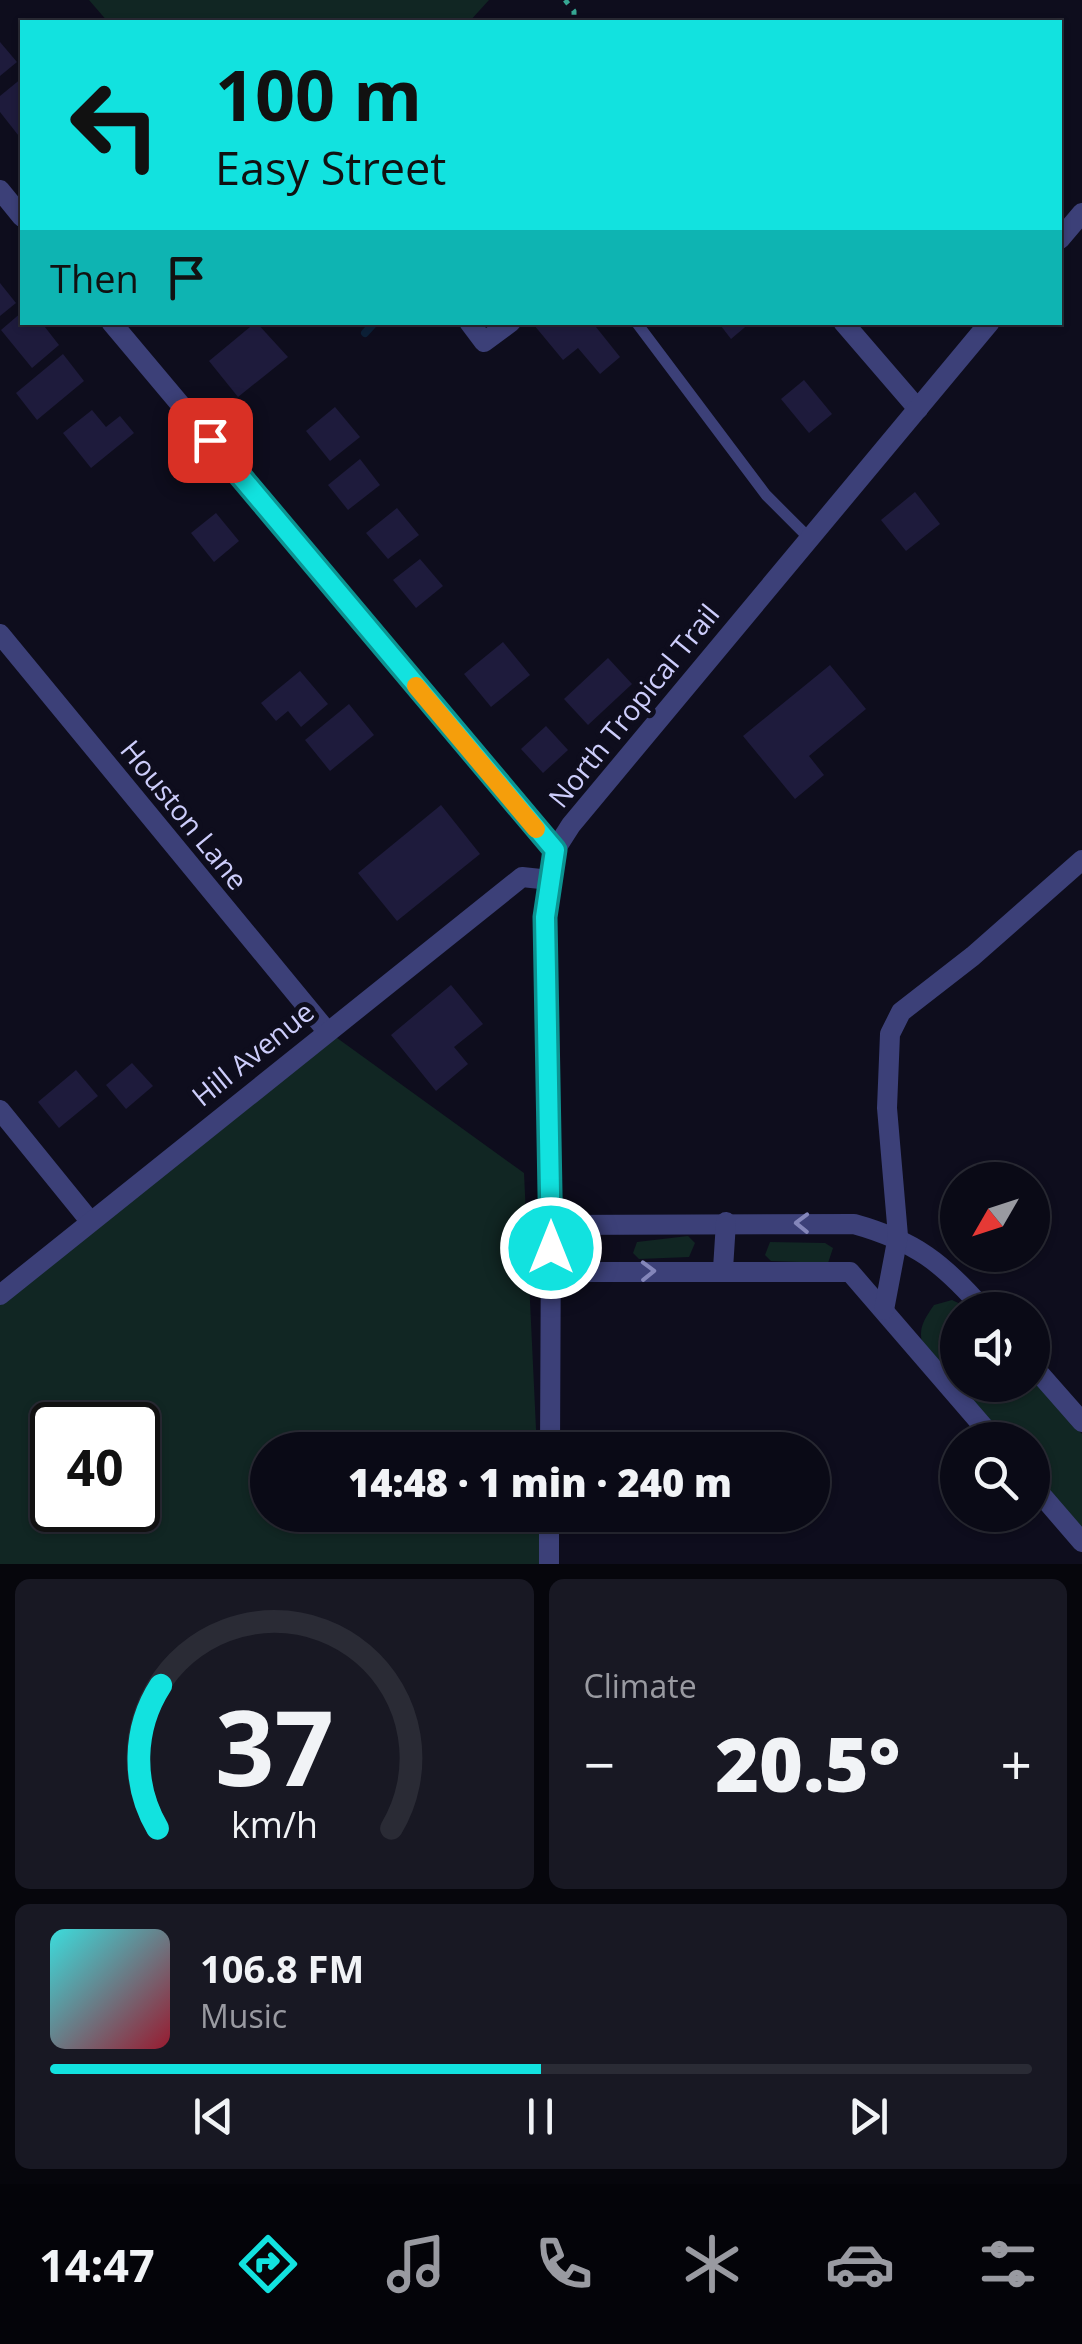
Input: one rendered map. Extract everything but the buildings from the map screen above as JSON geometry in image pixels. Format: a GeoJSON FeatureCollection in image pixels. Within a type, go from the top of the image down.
{"type":"FeatureCollection","features":[{"type":"Feature","properties":{"kind":"street"},"geometry":{"type":"LineString","coordinates":[[0,190],[20,215]]}},
{"type":"Feature","properties":{"kind":"street"},"geometry":{"type":"LineString","coordinates":[[1062,238],[1082,213]]}},
{"type":"Feature","properties":{"kind":"street"},"geometry":{"type":"LineString","coordinates":[[114,325],[555,850]]}},
{"type":"Feature","properties":{"kind":"street"},"geometry":{"type":"LineString","coordinates":[[471,325],[484,342],[507,325]]}},
{"type":"Feature","properties":{"kind":"street"},"geometry":{"type":"LineString","coordinates":[[846,325],[918,409]]}},
{"type":"Feature","properties":{"kind":"street","name":"North Tropical Trail"},"geometry":{"type":"LineString","coordinates":[[550,1432],[545,917],[555,850],[571,825],[988,325]]}},
{"type":"Feature","properties":{"kind":"street","name":"Houston Lane"},"geometry":{"type":"LineString","coordinates":[[0,634],[326,1030]]}},
{"type":"Feature","properties":{"kind":"street"},"geometry":{"type":"LineString","coordinates":[[884,1310],[898,1236],[887,1108],[890,1034],[901,1012],[1082,860]]}},
{"type":"Feature","properties":{"kind":"street","name":"Hill Avenue"},"geometry":{"type":"LineString","coordinates":[[0,1295],[326,1030],[522,877],[550,880]]}},
{"type":"Feature","properties":{"kind":"street"},"geometry":{"type":"LineString","coordinates":[[0,1110],[90,1221]]}},
{"type":"Feature","properties":{"kind":"street"},"geometry":{"type":"LineString","coordinates":[[723,1269],[726,1222]]}},
{"type":"Feature","properties":{"kind":"street"},"geometry":{"type":"LineString","coordinates":[[551,1225],[854,1224],[898,1236],[948,1268],[969,1292]]}},
{"type":"Feature","properties":{"kind":"street"},"geometry":{"type":"LineString","coordinates":[[551,1272],[850,1272],[980,1422]]}},
{"type":"Feature","properties":{"kind":"street"},"geometry":{"type":"LineString","coordinates":[[1050,1386],[1082,1422]]}},
{"type":"Feature","properties":{"kind":"street"},"geometry":{"type":"LineString","coordinates":[[1050,1505],[1082,1542]]}},
{"type":"Feature","properties":{"kind":"street"},"geometry":{"type":"LineString","coordinates":[[549,1564],[550,1532]]}},
{"type":"Feature","properties":{"kind":"lane"},"geometry":{"type":"LineString","coordinates":[[638,325],[766,495],[808,538]]}},
{"type":"Feature","properties":{"kind":"green space"},"geometry":{"type":"Polygon","coordinates":[[[89,0],[489,0],[471,20],[106,20],[89,0]]]}},
{"type":"Feature","properties":{"kind":"green space"},"geometry":{"type":"Polygon","coordinates":[[[326,1030],[524,1173],[536,1432],[250,1432],[250,1532],[541,1532],[543,1564],[0,1564],[0,1296],[326,1030]]]}},
{"type":"Feature","properties":{"kind":"green space"},"geometry":{"type":"Polygon","coordinates":[[[688,1236],[695,1243],[689,1257],[639,1259],[633,1253],[637,1242],[688,1236]]]}},
{"type":"Feature","properties":{"kind":"green space"},"geometry":{"type":"Polygon","coordinates":[[[770,1242],[825,1243],[833,1248],[828,1263],[771,1261],[765,1255],[770,1242]]]}},
{"type":"Feature","properties":{"kind":"green space"},"geometry":{"type":"Polygon","coordinates":[[[940,1303],[940,1368],[922,1342],[922,1326],[934,1305],[940,1303]]]}},
{"type":"Feature","properties":{"kind":"green space"},"geometry":{"type":"Polygon","coordinates":[[[1050,1397],[1082,1434],[1082,1532],[1050,1495],[1050,1422],[987,1422],[969,1402],[1050,1402],[1050,1397]]]}},
{"type":"Feature","properties":{"kind":"waterway"},"geometry":{"type":"LineString","coordinates":[[365,333],[372,325]]}},
{"type":"Feature","properties":{"kind":"slow traffic"},"geometry":{"type":"LineString","coordinates":[[416,686],[536,829]]}},
{"type":"Feature","properties":{"kind":"route"},"geometry":{"type":"LineString","coordinates":[[210,440],[555,850],[545,917],[551,1248]]}}]}
